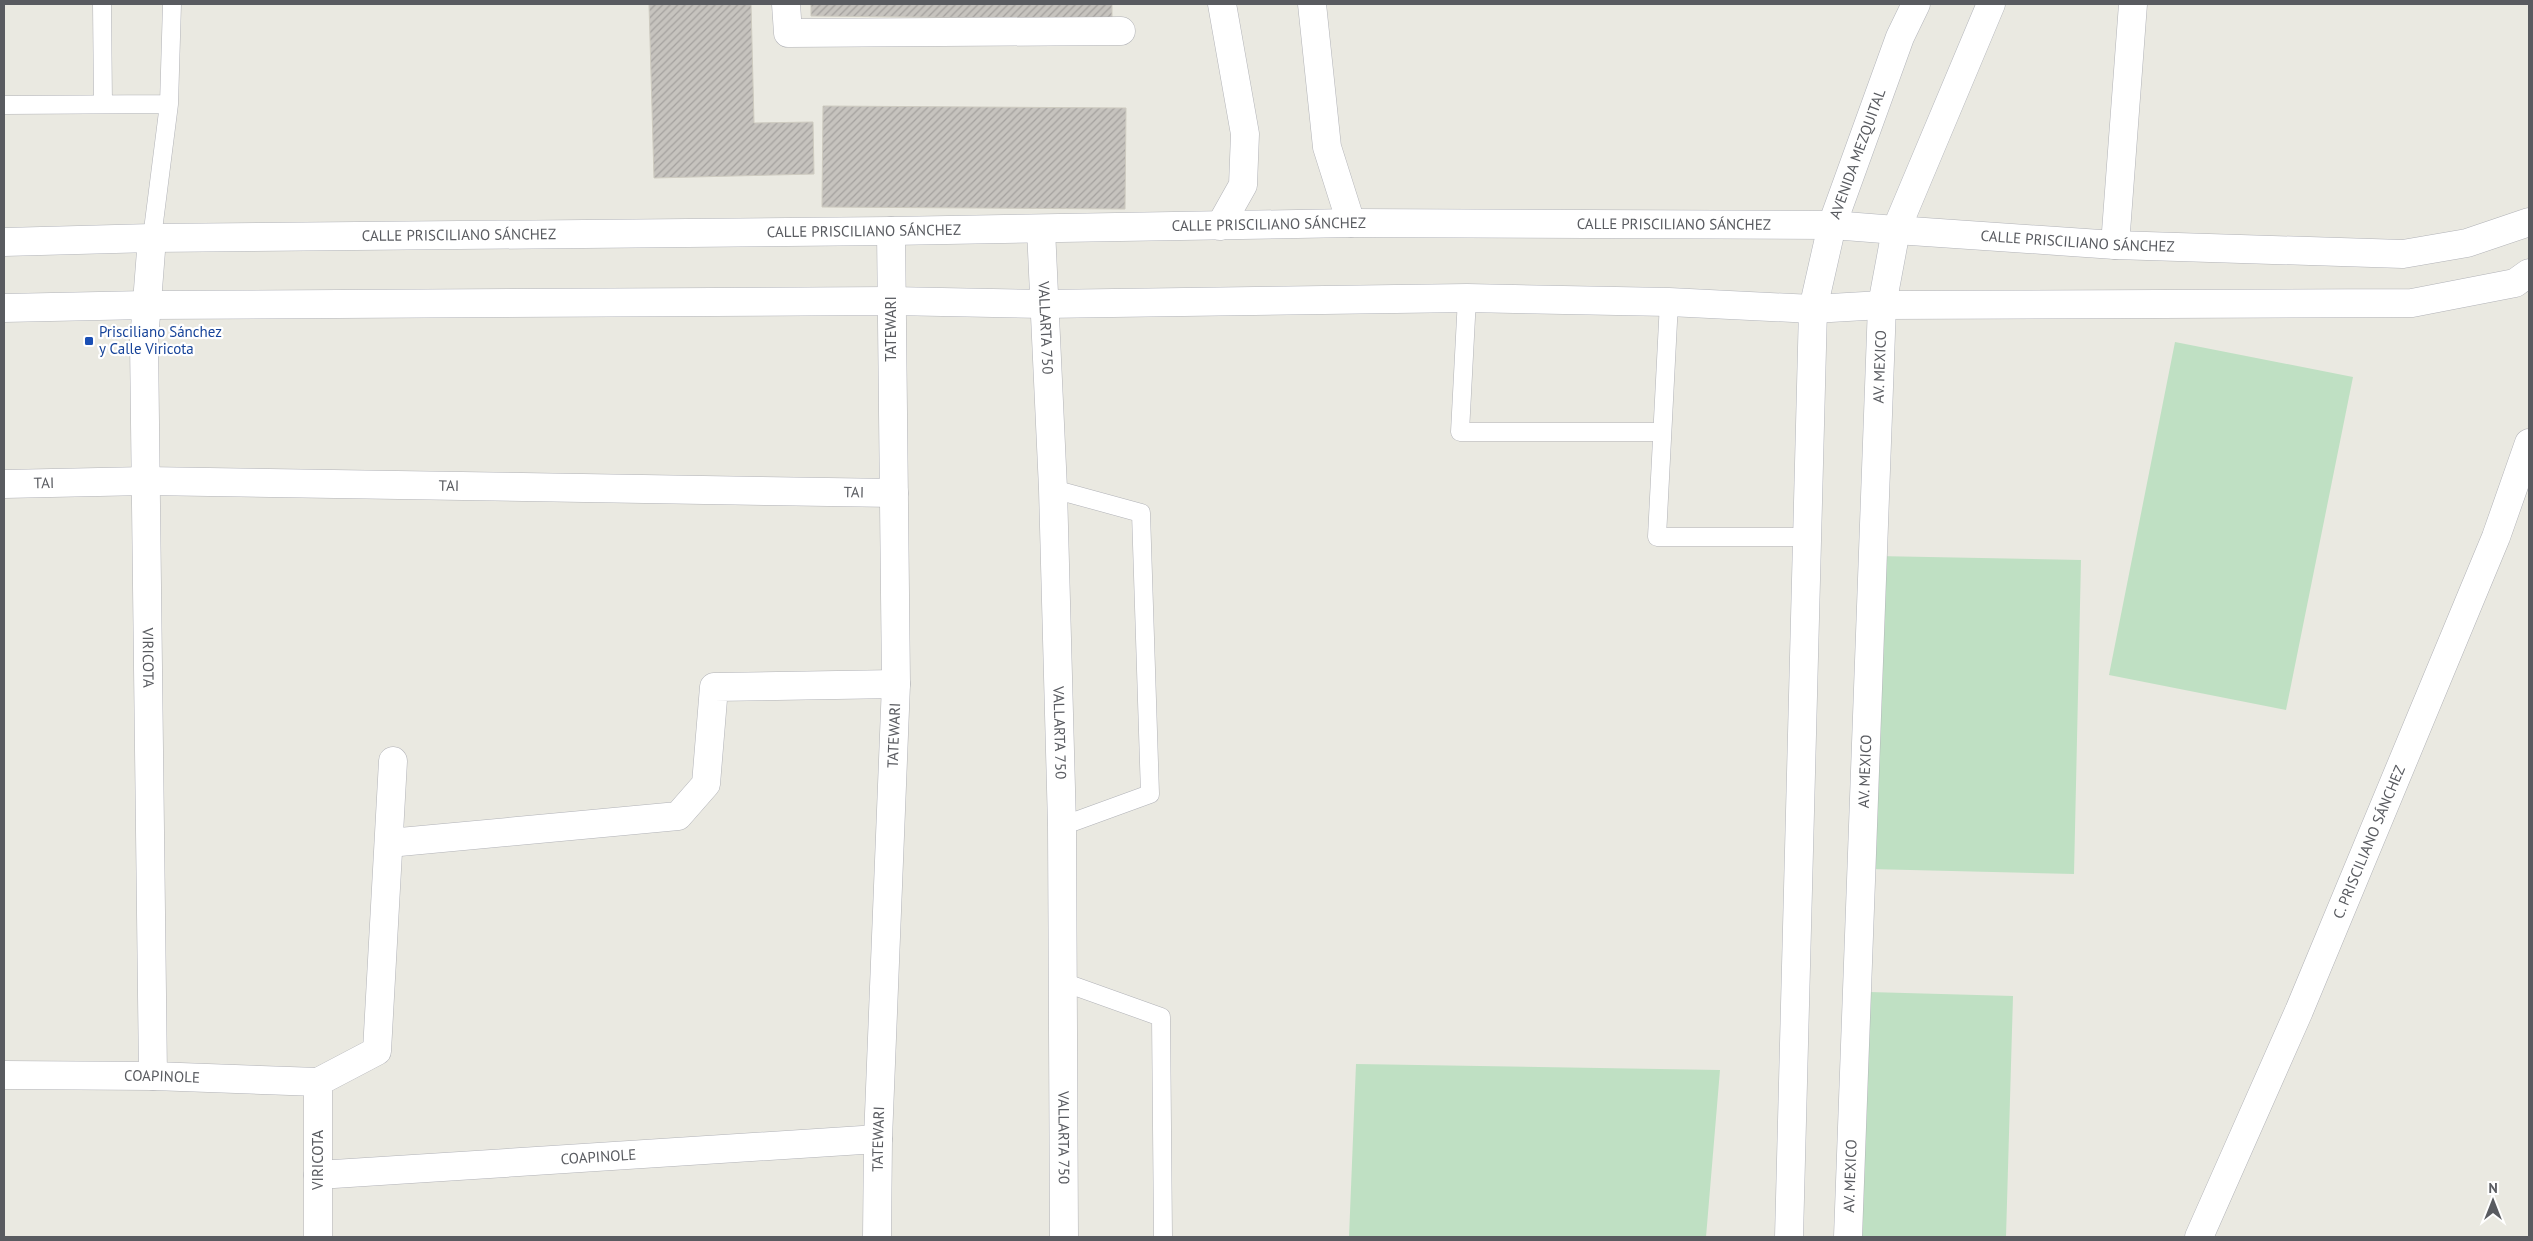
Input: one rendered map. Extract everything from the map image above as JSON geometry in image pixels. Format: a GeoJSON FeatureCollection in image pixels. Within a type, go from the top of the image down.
{"type":"FeatureCollection","features":[{"type":"Feature","properties":{"kind":"street"},"geometry":{"type":"LineString","coordinates":[[786,4],[788,34],[1121,31]]}},
{"type":"Feature","properties":{"kind":"street"},"geometry":{"type":"LineString","coordinates":[[1220,226],[1243,185],[1245,134],[1222,4]]}},
{"type":"Feature","properties":{"kind":"street"},"geometry":{"type":"LineString","coordinates":[[1312,4],[1327,147],[1351,223]]}},
{"type":"Feature","properties":{"kind":"street","name":"AVENIDA MEZQUITAL"},"geometry":{"type":"LineString","coordinates":[[1813,309],[1832,225],[1900,38],[1916,4]]}},
{"type":"Feature","properties":{"kind":"street"},"geometry":{"type":"LineString","coordinates":[[1882,304],[1896,230],[1991,4]]}},
{"type":"Feature","properties":{"kind":"street"},"geometry":{"type":"LineString","coordinates":[[2115,244],[2133,4]]}},
{"type":"Feature","properties":{"kind":"street","name":"CALLE PRISCILIANO SÁNCHEZ"},"geometry":{"type":"LineString","coordinates":[[4,242],[152,238],[891,231],[1351,223],[1832,225],[2115,244],[2403,254],[2467,243],[2529,222]]}},
{"type":"Feature","properties":{"kind":"street","name":"VALLARTA 750"},"geometry":{"type":"LineString","coordinates":[[1041,229],[1043,304],[1054,489],[1062,826],[1064,1237]]}},
{"type":"Feature","properties":{"kind":"street","name":"TATEWARI"},"geometry":{"type":"LineString","coordinates":[[877,1237],[878,1140],[896,684],[891,231]]}},
{"type":"Feature","properties":{"kind":"street","name":"VIRICOTA"},"geometry":{"type":"LineString","coordinates":[[152,238],[144,341],[153,1076]]}},
{"type":"Feature","properties":{"kind":"street"},"geometry":{"type":"LineString","coordinates":[[4,308],[146,304],[891,301],[1043,304],[1467,298],[1669,302],[1813,309],[1882,304],[2412,302],[2515,283],[2529,273]]}},
{"type":"Feature","properties":{"kind":"street","name":"AV. MEXICO"},"geometry":{"type":"LineString","coordinates":[[1848,1237],[1882,304]]}},
{"type":"Feature","properties":{"kind":"street"},"geometry":{"type":"LineString","coordinates":[[1789,1237],[1813,309]]}},
{"type":"Feature","properties":{"kind":"street","name":"C. PRISCILIANO SÁNCHEZ"},"geometry":{"type":"LineString","coordinates":[[2199,1237],[2299,1011],[2489,556],[2529,443]]}},
{"type":"Feature","properties":{"kind":"street","name":"TAI"},"geometry":{"type":"LineString","coordinates":[[4,484],[146,481],[894,493]]}},
{"type":"Feature","properties":{"kind":"street"},"geometry":{"type":"LineString","coordinates":[[389,843],[678,816],[706,784],[714,687],[896,684]]}},
{"type":"Feature","properties":{"kind":"street"},"geometry":{"type":"LineString","coordinates":[[318,1082],[377,1051],[393,761]]}},
{"type":"Feature","properties":{"kind":"street","name":"COAPINOLE"},"geometry":{"type":"LineString","coordinates":[[4,1076],[153,1076],[318,1082]]}},
{"type":"Feature","properties":{"kind":"street","name":"VIRICOTA"},"geometry":{"type":"LineString","coordinates":[[318,1082],[318,1237]]}},
{"type":"Feature","properties":{"kind":"street","name":"COAPINOLE"},"geometry":{"type":"LineString","coordinates":[[318,1174],[878,1140]]}},
{"type":"Feature","properties":{"kind":"lane"},"geometry":{"type":"LineString","coordinates":[[102,4],[103,104]]}},
{"type":"Feature","properties":{"kind":"lane"},"geometry":{"type":"LineString","coordinates":[[152,238],[169,104],[172,4]]}},
{"type":"Feature","properties":{"kind":"lane"},"geometry":{"type":"LineString","coordinates":[[4,105],[169,104]]}},
{"type":"Feature","properties":{"kind":"lane"},"geometry":{"type":"LineString","coordinates":[[1467,298],[1460,432],[1662,432]]}},
{"type":"Feature","properties":{"kind":"lane"},"geometry":{"type":"LineString","coordinates":[[1669,302],[1656,536],[1807,537]]}},
{"type":"Feature","properties":{"kind":"lane"},"geometry":{"type":"LineString","coordinates":[[1054,489],[1141,513],[1150,794],[1062,826]]}},
{"type":"Feature","properties":{"kind":"lane"},"geometry":{"type":"LineString","coordinates":[[1063,982],[1161,1017],[1163,1237]]}},
{"type":"Feature","properties":{"kind":"green space"},"geometry":{"type":"Polygon","coordinates":[[[2175,342],[2353,377],[2286,710],[2109,675],[2175,342]]]}},
{"type":"Feature","properties":{"kind":"green space"},"geometry":{"type":"Polygon","coordinates":[[[1876,556],[2081,560],[2074,874],[1869,869],[1876,556]]]}},
{"type":"Feature","properties":{"kind":"green space"},"geometry":{"type":"Polygon","coordinates":[[[1869,992],[2013,996],[2006,1237],[1861,1237],[1869,992]]]}},
{"type":"Feature","properties":{"kind":"green space"},"geometry":{"type":"Polygon","coordinates":[[[1356,1064],[1720,1070],[1706,1237],[1349,1237],[1356,1064]]]}},
{"type":"Feature","properties":{"kind":"building"},"geometry":{"type":"Polygon","coordinates":[[[649,4],[751,4],[754,123],[813,122],[814,174],[654,178],[649,4]]]}},
{"type":"Feature","properties":{"kind":"building"},"geometry":{"type":"Polygon","coordinates":[[[811,4],[1112,4],[1112,19],[811,16],[811,4]]]}},
{"type":"Feature","properties":{"kind":"building"},"geometry":{"type":"Polygon","coordinates":[[[823,106],[1126,108],[1125,209],[822,207],[823,106]]]}},
{"type":"Feature","properties":{"kind":"place","name":"Prisciliano Sánchez y Calle Viricota"},"geometry":{"type":"Point","coordinates":[89,341]}}]}
